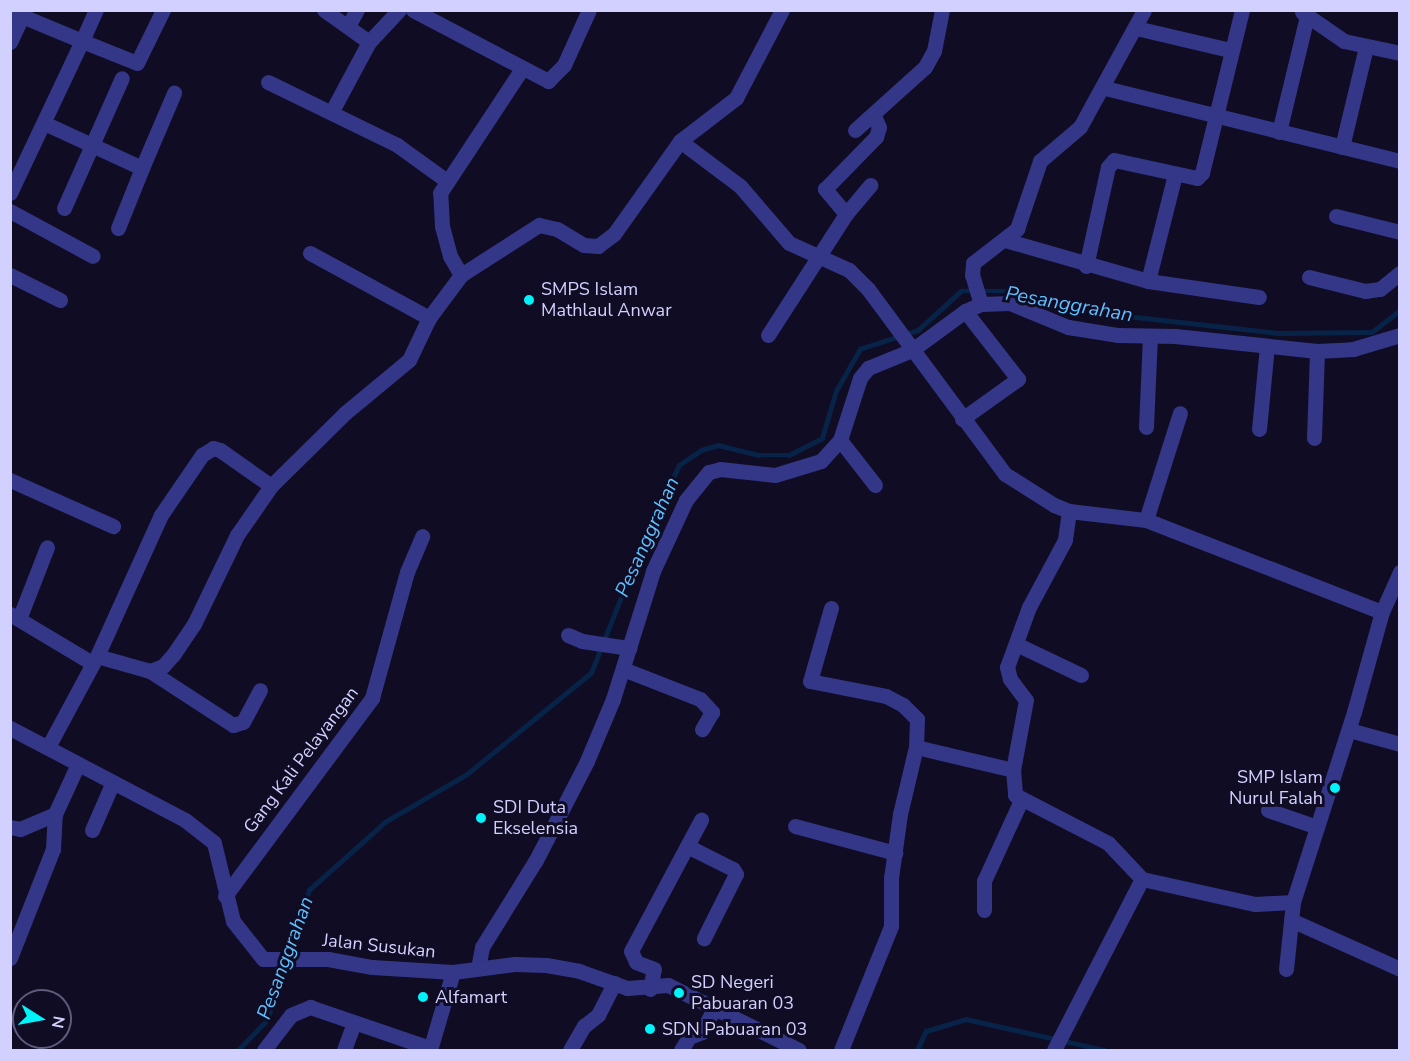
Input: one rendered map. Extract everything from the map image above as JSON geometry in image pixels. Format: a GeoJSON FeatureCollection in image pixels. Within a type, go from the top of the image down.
{"type":"FeatureCollection","features":[{"type":"Feature","properties":{"kind":"street"},"geometry":{"type":"LineString","coordinates":[[10,193],[96,10]]}},
{"type":"Feature","properties":{"kind":"street"},"geometry":{"type":"LineString","coordinates":[[10,42],[20,13],[137,63],[163,10]]}},
{"type":"Feature","properties":{"kind":"street"},"geometry":{"type":"LineString","coordinates":[[324,10],[369,42]]}},
{"type":"Feature","properties":{"kind":"street"},"geometry":{"type":"LineString","coordinates":[[348,26],[357,10]]}},
{"type":"Feature","properties":{"kind":"street"},"geometry":{"type":"LineString","coordinates":[[332,111],[369,42],[399,10]]}},
{"type":"Feature","properties":{"kind":"street"},"geometry":{"type":"LineString","coordinates":[[412,10],[543,81],[555,78],[577,41],[589,10]]}},
{"type":"Feature","properties":{"kind":"street"},"geometry":{"type":"LineString","coordinates":[[150,671],[168,661],[194,624],[237,535],[271,486],[345,413],[409,360],[429,318],[461,275],[539,225],[557,229],[584,245],[598,246],[614,234],[680,141],[736,98],[782,10]]}},
{"type":"Feature","properties":{"kind":"street"},"geometry":{"type":"LineString","coordinates":[[855,130],[874,116],[925,67],[934,51],[942,10]]}},
{"type":"Feature","properties":{"kind":"street"},"geometry":{"type":"LineString","coordinates":[[979,300],[972,275],[973,263],[983,252],[1005,240],[1017,229],[1040,161],[1080,127],[1105,88],[1144,10]]}},
{"type":"Feature","properties":{"kind":"street"},"geometry":{"type":"LineString","coordinates":[[1086,266],[1108,167],[1114,160],[1175,174],[1200,177],[1230,50],[1242,10]]}},
{"type":"Feature","properties":{"kind":"street"},"geometry":{"type":"LineString","coordinates":[[1279,132],[1304,13],[1332,35],[1366,47],[1400,53]]}},
{"type":"Feature","properties":{"kind":"street"},"geometry":{"type":"LineString","coordinates":[[1136,28],[1230,50]]}},
{"type":"Feature","properties":{"kind":"street"},"geometry":{"type":"LineString","coordinates":[[1342,147],[1366,47]]}},
{"type":"Feature","properties":{"kind":"street"},"geometry":{"type":"LineString","coordinates":[[461,275],[450,256],[438,210],[440,193],[521,70]]}},
{"type":"Feature","properties":{"kind":"street"},"geometry":{"type":"LineString","coordinates":[[64,208],[122,78]]}},
{"type":"Feature","properties":{"kind":"street"},"geometry":{"type":"LineString","coordinates":[[268,82],[332,111],[397,146],[447,181]]}},
{"type":"Feature","properties":{"kind":"street"},"geometry":{"type":"LineString","coordinates":[[1105,88],[1400,162]]}},
{"type":"Feature","properties":{"kind":"street"},"geometry":{"type":"LineString","coordinates":[[118,228],[174,93]]}},
{"type":"Feature","properties":{"kind":"street"},"geometry":{"type":"LineString","coordinates":[[846,214],[825,189],[876,137],[879,127],[874,116]]}},
{"type":"Feature","properties":{"kind":"street"},"geometry":{"type":"LineString","coordinates":[[44,123],[142,168]]}},
{"type":"Feature","properties":{"kind":"street"},"geometry":{"type":"LineString","coordinates":[[680,141],[745,190],[789,243],[822,255],[849,270],[868,289],[962,420],[1005,474],[1069,511],[1146,520],[1382,612]]}},
{"type":"Feature","properties":{"kind":"street"},"geometry":{"type":"LineString","coordinates":[[1148,281],[1175,174]]}},
{"type":"Feature","properties":{"kind":"street"},"geometry":{"type":"LineString","coordinates":[[768,334],[822,255],[846,214],[870,185]]}},
{"type":"Feature","properties":{"kind":"street"},"geometry":{"type":"LineString","coordinates":[[10,212],[93,256]]}},
{"type":"Feature","properties":{"kind":"street"},"geometry":{"type":"LineString","coordinates":[[1336,216],[1400,232]]}},
{"type":"Feature","properties":{"kind":"street"},"geometry":{"type":"LineString","coordinates":[[1005,240],[1086,266],[1148,281],[1259,297]]}},
{"type":"Feature","properties":{"kind":"street"},"geometry":{"type":"LineString","coordinates":[[310,253],[429,318]]}},
{"type":"Feature","properties":{"kind":"street"},"geometry":{"type":"LineString","coordinates":[[1309,277],[1365,291],[1380,289],[1400,273]]}},
{"type":"Feature","properties":{"kind":"street"},"geometry":{"type":"LineString","coordinates":[[10,275],[60,300]]}},
{"type":"Feature","properties":{"kind":"street"},"geometry":{"type":"LineString","coordinates":[[478,968],[487,939],[536,860],[569,797],[623,669],[624,647],[653,571],[698,482],[720,469],[775,475],[806,468],[821,461],[840,440],[860,378],[868,368],[905,343],[965,311],[979,300],[1010,303],[1068,327],[1317,351],[1353,349],[1400,335]]}},
{"type":"Feature","properties":{"kind":"street"},"geometry":{"type":"LineString","coordinates":[[962,420],[1018,379],[965,311]]}},
{"type":"Feature","properties":{"kind":"street"},"geometry":{"type":"LineString","coordinates":[[1146,427],[1150,336]]}},
{"type":"Feature","properties":{"kind":"street"},"geometry":{"type":"LineString","coordinates":[[1259,429],[1267,346]]}},
{"type":"Feature","properties":{"kind":"street"},"geometry":{"type":"LineString","coordinates":[[1314,438],[1317,351]]}},
{"type":"Feature","properties":{"kind":"street"},"geometry":{"type":"LineString","coordinates":[[1146,520],[1180,413]]}},
{"type":"Feature","properties":{"kind":"street"},"geometry":{"type":"LineString","coordinates":[[840,440],[875,485]]}},
{"type":"Feature","properties":{"kind":"street"},"geometry":{"type":"LineString","coordinates":[[48,747],[94,660],[161,515],[202,455],[213,448],[220,450],[271,486]]}},
{"type":"Feature","properties":{"kind":"street"},"geometry":{"type":"LineString","coordinates":[[10,480],[113,526]]}},
{"type":"Feature","properties":{"kind":"street"},"geometry":{"type":"LineString","coordinates":[[1069,511],[1065,540],[1029,606],[1007,667],[1026,706],[1013,770],[1015,795],[1108,843],[1142,879],[1255,904],[1293,902]]}},
{"type":"Feature","properties":{"kind":"street","name":"Gang Kali Pelayangan"},"geometry":{"type":"LineString","coordinates":[[225,896],[372,698],[407,572],[422,536]]}},
{"type":"Feature","properties":{"kind":"street"},"geometry":{"type":"LineString","coordinates":[[47,547],[15,616],[94,660],[150,671],[233,725],[243,722],[260,690]]}},
{"type":"Feature","properties":{"kind":"street"},"geometry":{"type":"LineString","coordinates":[[1286,969],[1293,902],[1349,730],[1382,612],[1400,572]]}},
{"type":"Feature","properties":{"kind":"street"},"geometry":{"type":"LineString","coordinates":[[831,608],[810,681],[886,696],[903,705],[917,719],[916,747],[895,854],[888,937],[841,1050]]}},
{"type":"Feature","properties":{"kind":"street"},"geometry":{"type":"LineString","coordinates":[[568,634],[597,643],[624,647]]}},
{"type":"Feature","properties":{"kind":"street"},"geometry":{"type":"LineString","coordinates":[[1016,644],[1081,675]]}},
{"type":"Feature","properties":{"kind":"street"},"geometry":{"type":"LineString","coordinates":[[623,669],[700,699],[712,712],[702,729]]}},
{"type":"Feature","properties":{"kind":"street","name":"Jalan Susukan"},"geometry":{"type":"LineString","coordinates":[[10,728],[185,820],[214,843],[225,896],[233,921],[263,959],[300,958],[453,972],[478,968],[546,965],[579,970],[614,984],[650,989],[677,988],[799,1050]]}},
{"type":"Feature","properties":{"kind":"street"},"geometry":{"type":"LineString","coordinates":[[1349,730],[1400,744]]}},
{"type":"Feature","properties":{"kind":"street"},"geometry":{"type":"LineString","coordinates":[[916,747],[1013,770]]}},
{"type":"Feature","properties":{"kind":"street"},"geometry":{"type":"LineString","coordinates":[[12,950],[53,849],[55,814],[78,764]]}},
{"type":"Feature","properties":{"kind":"street"},"geometry":{"type":"LineString","coordinates":[[92,830],[112,782]]}},
{"type":"Feature","properties":{"kind":"street"},"geometry":{"type":"LineString","coordinates":[[984,910],[984,881],[1021,800]]}},
{"type":"Feature","properties":{"kind":"street"},"geometry":{"type":"LineString","coordinates":[[1268,810],[1317,827]]}},
{"type":"Feature","properties":{"kind":"street"},"geometry":{"type":"LineString","coordinates":[[10,827],[20,829],[55,814]]}},
{"type":"Feature","properties":{"kind":"street"},"geometry":{"type":"LineString","coordinates":[[650,989],[654,969],[636,962],[631,951],[701,820]]}},
{"type":"Feature","properties":{"kind":"street"},"geometry":{"type":"LineString","coordinates":[[795,826],[895,854]]}},
{"type":"Feature","properties":{"kind":"street"},"geometry":{"type":"LineString","coordinates":[[687,846],[733,869],[736,874],[705,938]]}},
{"type":"Feature","properties":{"kind":"street"},"geometry":{"type":"LineString","coordinates":[[1054,1050],[1142,879]]}},
{"type":"Feature","properties":{"kind":"street"},"geometry":{"type":"LineString","coordinates":[[1291,920],[1400,969]]}},
{"type":"Feature","properties":{"kind":"street"},"geometry":{"type":"LineString","coordinates":[[264,1050],[282,1024],[299,1010],[310,1007],[353,1025],[430,1049],[453,972]]}},
{"type":"Feature","properties":{"kind":"street"},"geometry":{"type":"LineString","coordinates":[[570,1050],[584,1026],[598,1015],[614,984]]}},
{"type":"Feature","properties":{"kind":"street"},"geometry":{"type":"LineString","coordinates":[[681,1050],[689,1037],[702,1032],[715,1007]]}},
{"type":"Feature","properties":{"kind":"street"},"geometry":{"type":"LineString","coordinates":[[344,1050],[353,1025]]}},
{"type":"Feature","properties":{"kind":"waterway","name":"Pesanggrahan"},"geometry":{"type":"LineString","coordinates":[[238,1050],[267,1020],[309,890],[385,822],[467,774],[591,673],[646,534],[679,465],[701,450],[718,445],[759,455],[789,455],[822,438],[836,391],[860,349],[918,330],[961,291],[1010,291],[1056,299],[1100,313],[1278,333],[1372,332],[1400,310]]}},
{"type":"Feature","properties":{"kind":"waterway"},"geometry":{"type":"LineString","coordinates":[[917,1050],[926,1031],[966,1019],[1105,1050]]}},
{"type":"Feature","properties":{"kind":"place","name":"SMPS Islam Mathlaul Anwar"},"geometry":{"type":"Point","coordinates":[529,300]}},
{"type":"Feature","properties":{"kind":"place","name":"SMP Islam Nurul Falah"},"geometry":{"type":"Point","coordinates":[1335,788]}},
{"type":"Feature","properties":{"kind":"place","name":"SDI Duta Ekselensia"},"geometry":{"type":"Point","coordinates":[481,818]}},
{"type":"Feature","properties":{"kind":"place","name":"SD Negeri Pabuaran 03"},"geometry":{"type":"Point","coordinates":[679,993]}},
{"type":"Feature","properties":{"kind":"place","name":"Alfamart"},"geometry":{"type":"Point","coordinates":[423,997]}},
{"type":"Feature","properties":{"kind":"place","name":"SDN Pabuaran 03"},"geometry":{"type":"Point","coordinates":[650,1029]}}]}
